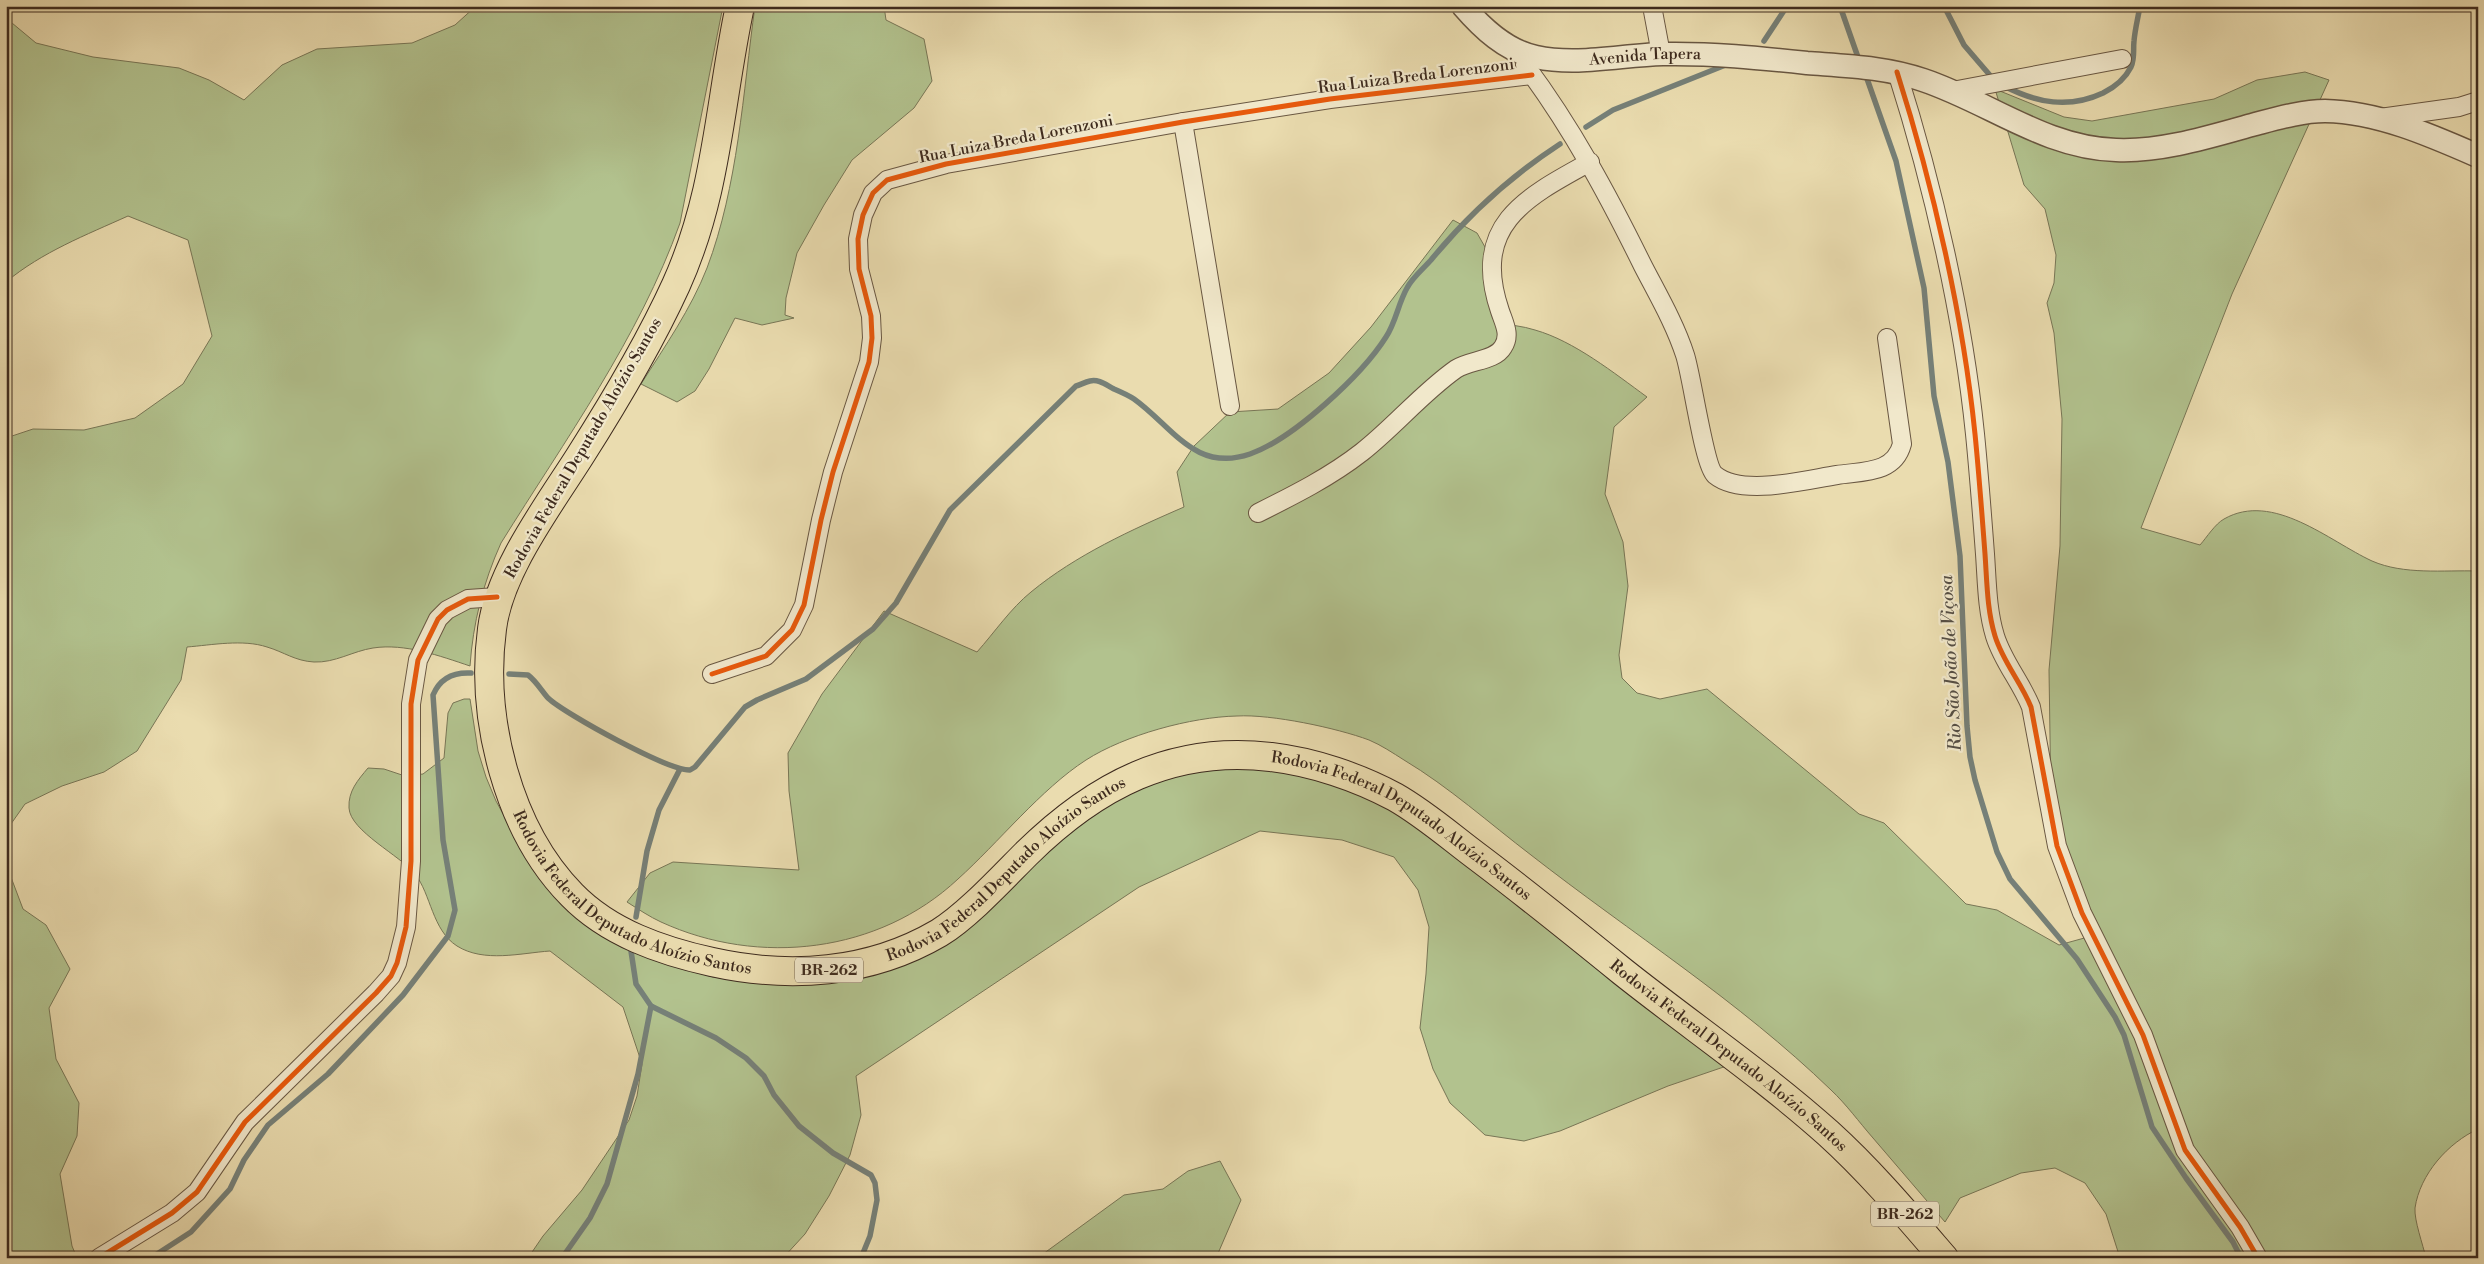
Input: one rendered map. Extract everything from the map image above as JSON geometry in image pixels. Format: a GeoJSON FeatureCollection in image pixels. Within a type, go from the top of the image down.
{"type":"FeatureCollection","features":[{"type":"Feature","properties":{"kind":"highway","name":"Rodovia Federal Deputado Aloízio Santos"},"geometry":{"type":"LineString","coordinates":[[740,6],[710,188],[694,242],[665,308],[626,381],[522,550],[498,597],[490,647],[491,715],[513,803],[533,843],[553,876],[584,906],[615,927],[652,946],[690,957],[749,970],[801,973],[846,968],[893,954],[942,931],[995,885],[1056,825],[1105,790],[1150,768],[1192,758],[1237,755],[1274,757],[1317,767],[1366,783],[1400,800],[1523,891],[1830,1135],[1866,1170],[1944,1258]]}},
{"type":"Feature","properties":{"kind":"street","name":"Avenida Tapera"},"geometry":{"type":"LineString","coordinates":[[1463,6],[1488,33],[1513,49],[1534,57],[1562,60],[1661,54],[1710,55],[1891,71],[1952,91],[2057,140],[2081,147],[2118,150],[2152,149],[2282,117],[2324,111],[2374,119],[2431,136],[2478,156]]}},
{"type":"Feature","properties":{"kind":"street"},"geometry":{"type":"LineString","coordinates":[[1652,6],[1661,54]]}},
{"type":"Feature","properties":{"kind":"street"},"geometry":{"type":"LineString","coordinates":[[1513,49],[1568,126],[1590,162],[1659,297],[1685,354],[1712,473],[1720,479],[1750,486],[1769,485],[1860,471],[1886,466],[1893,462],[1899,454],[1902,444],[1887,338]]}},
{"type":"Feature","properties":{"kind":"street"},"geometry":{"type":"LineString","coordinates":[[1952,91],[2122,59]]}},
{"type":"Feature","properties":{"kind":"street"},"geometry":{"type":"LineString","coordinates":[[1891,71],[1926,172],[1960,335],[1975,432],[1990,618],[2006,661],[2026,693],[2031,707],[2057,846],[2082,914],[2151,1054],[2185,1150],[2240,1227],[2258,1258]]}},
{"type":"Feature","properties":{"kind":"street","name":"Rua Luiza Breda Lorenzoni"},"geometry":{"type":"LineString","coordinates":[[712,674],[766,656],[792,630],[804,604],[833,472],[869,362],[872,338],[871,316],[859,269],[858,239],[863,215],[873,193],[887,180],[946,164],[1182,122],[1330,99],[1532,74]]}},
{"type":"Feature","properties":{"kind":"street"},"geometry":{"type":"LineString","coordinates":[[2374,119],[2459,106],[2478,101]]}},
{"type":"Feature","properties":{"kind":"street"},"geometry":{"type":"LineString","coordinates":[[1182,122],[1230,406]]}},
{"type":"Feature","properties":{"kind":"street"},"geometry":{"type":"LineString","coordinates":[[1258,513],[1326,479],[1364,451],[1458,368],[1498,353],[1503,348],[1507,334],[1497,304],[1491,271],[1495,241],[1502,225],[1541,192],[1590,162]]}},
{"type":"Feature","properties":{"kind":"street"},"geometry":{"type":"LineString","coordinates":[[99,1258],[172,1213],[198,1192],[245,1122],[391,976],[397,964],[406,927],[411,861],[411,704],[418,660],[438,619],[447,610],[468,599],[498,597]]}},
{"type":"Feature","properties":{"kind":"green space"},"geometry":{"type":"Polygon","coordinates":[[[476,6],[723,6],[680,223],[644,307],[622,348],[575,427],[501,543],[480,603],[470,666],[422,651],[397,647],[373,648],[329,661],[314,662],[248,643],[187,647],[181,680],[137,751],[104,772],[62,786],[25,804],[6,831],[6,615],[9,574],[6,537],[6,438],[33,429],[84,430],[135,418],[183,384],[212,336],[188,240],[128,216],[49,253],[6,282],[6,18],[36,43],[93,57],[179,68],[209,80],[244,100],[282,65],[317,49],[412,43],[455,25],[476,6]]]}},
{"type":"Feature","properties":{"kind":"green space"},"geometry":{"type":"Polygon","coordinates":[[[755,6],[884,6],[886,20],[924,39],[932,81],[914,108],[852,160],[824,205],[797,253],[786,298],[785,315],[794,318],[762,325],[735,318],[709,369],[695,391],[677,402],[641,384],[677,327],[701,283],[717,237],[733,172],[755,6]]]}},
{"type":"Feature","properties":{"kind":"green space"},"geometry":{"type":"Polygon","coordinates":[[[2305,72],[2329,80],[2232,294],[2141,528],[2200,545],[2214,527],[2224,519],[2243,512],[2262,511],[2300,522],[2372,561],[2384,565],[2424,571],[2478,571],[2478,1129],[2456,1142],[2446,1151],[2429,1172],[2418,1195],[2415,1213],[2426,1258],[2120,1258],[2106,1214],[2085,1183],[2055,1168],[2021,1173],[1960,1198],[1945,1222],[1837,1095],[1796,1058],[1722,997],[1569,884],[1453,793],[1421,771],[1369,740],[1304,723],[1267,717],[1219,717],[1159,729],[1139,735],[1102,751],[1069,772],[1036,801],[958,879],[927,904],[892,923],[855,937],[817,945],[777,948],[738,945],[699,936],[661,922],[627,902],[650,873],[673,862],[799,870],[789,791],[788,753],[822,694],[884,611],[977,652],[1017,605],[1066,566],[1104,544],[1184,507],[1177,472],[1194,446],[1230,412],[1278,409],[1329,373],[1371,327],[1453,220],[1477,233],[1493,261],[1497,323],[1550,335],[1579,350],[1647,397],[1614,427],[1605,494],[1623,542],[1628,586],[1619,655],[1622,678],[1637,693],[1660,699],[1707,689],[1859,814],[1884,823],[1966,904],[1997,910],[2059,945],[2088,937],[2083,897],[2051,801],[2049,670],[2060,546],[2062,419],[2054,333],[2047,303],[2054,283],[2056,255],[2045,209],[2024,185],[1995,89],[2064,117],[2092,121],[2214,99],[2257,80],[2305,72]]]}},
{"type":"Feature","properties":{"kind":"green space"},"geometry":{"type":"Polygon","coordinates":[[[470,699],[478,751],[486,777],[496,801],[521,847],[663,962],[713,977],[765,983],[889,961],[1128,777],[1323,761],[1750,1058],[1668,1086],[1560,1131],[1524,1141],[1485,1135],[1450,1103],[1433,1069],[1420,1028],[1429,927],[1418,890],[1394,857],[1342,840],[1260,831],[1139,887],[856,1076],[861,1115],[850,1155],[829,1196],[805,1234],[783,1258],[528,1258],[543,1236],[582,1190],[629,1120],[637,1096],[642,1064],[623,1007],[550,951],[491,956],[468,951],[457,946],[442,931],[425,891],[415,874],[367,834],[352,817],[349,808],[350,796],[357,781],[368,768],[384,769],[405,776],[423,774],[444,758],[448,713],[453,703],[470,699]]]}},
{"type":"Feature","properties":{"kind":"green space"},"geometry":{"type":"Polygon","coordinates":[[[6,864],[23,909],[46,925],[70,969],[49,1008],[56,1059],[79,1103],[77,1136],[60,1174],[72,1246],[77,1258],[6,1258],[6,864]]]}},
{"type":"Feature","properties":{"kind":"green space"},"geometry":{"type":"Polygon","coordinates":[[[1220,1161],[1241,1200],[1216,1258],[1042,1258],[1043,1254],[1124,1195],[1163,1189],[1188,1171],[1220,1161]]]}},
{"type":"Feature","properties":{"kind":"waterway"},"geometry":{"type":"LineString","coordinates":[[1764,41],[1787,6]]}},
{"type":"Feature","properties":{"kind":"waterway","name":"Rio São João de Viçosa"},"geometry":{"type":"LineString","coordinates":[[1840,6],[1860,63]]}},
{"type":"Feature","properties":{"kind":"waterway"},"geometry":{"type":"LineString","coordinates":[[1944,6],[1964,45],[1994,80]]}},
{"type":"Feature","properties":{"kind":"waterway"},"geometry":{"type":"LineString","coordinates":[[2004,86],[2029,97],[2053,102],[2078,101],[2107,91],[2123,79],[2131,67],[2140,6]]}},
{"type":"Feature","properties":{"kind":"waterway"},"geometry":{"type":"LineString","coordinates":[[1586,127],[1613,110],[1728,64]]}},
{"type":"Feature","properties":{"kind":"waterway","name":"Rio São João de Viçosa"},"geometry":{"type":"LineString","coordinates":[[1865,73],[1896,161],[1924,288],[1934,396],[1948,462],[1960,556],[1970,757],[1997,852],[2010,879],[2077,959],[2115,1017],[2124,1035],[2152,1127],[2186,1178],[2233,1242],[2241,1258]]}},
{"type":"Feature","properties":{"kind":"waterway"},"geometry":{"type":"LineString","coordinates":[[509,674],[528,675],[548,698],[574,716],[640,752],[679,768],[690,770],[695,767],[745,707],[806,679],[873,629],[896,603],[950,510],[1076,386],[1088,381],[1096,381],[1127,395],[1148,410],[1186,444],[1199,452],[1214,457],[1231,458],[1250,454],[1267,446],[1306,420],[1344,387],[1386,337],[1409,284],[1445,243],[1507,183],[1560,144]]}},
{"type":"Feature","properties":{"kind":"waterway"},"geometry":{"type":"LineString","coordinates":[[145,1258],[157,1254],[191,1232],[230,1189],[244,1160],[268,1125],[328,1074],[403,995],[448,936],[455,910],[443,840],[433,695],[439,684],[448,677],[471,673]]}},
{"type":"Feature","properties":{"kind":"waterway"},"geometry":{"type":"LineString","coordinates":[[636,917],[647,851],[659,810],[680,769]]}},
{"type":"Feature","properties":{"kind":"waterway"},"geometry":{"type":"LineString","coordinates":[[631,951],[636,984],[651,1006],[716,1038],[746,1058],[764,1076],[774,1095],[799,1126],[833,1153],[871,1175],[875,1183],[877,1200],[870,1236],[861,1258]]}},
{"type":"Feature","properties":{"kind":"waterway"},"geometry":{"type":"LineString","coordinates":[[562,1258],[590,1218],[607,1184],[638,1074],[651,1006]]}},
{"type":"Feature","properties":{"kind":"cycle path"},"geometry":{"type":"LineString","coordinates":[[1897,72],[1923,160],[1955,297],[1970,389],[1992,626],[1998,645],[2031,707],[2057,846],[2082,913],[2143,1035],[2185,1150],[2240,1227],[2258,1258]]}},
{"type":"Feature","properties":{"kind":"cycle path"},"geometry":{"type":"LineString","coordinates":[[712,674],[766,656],[792,630],[804,605],[833,472],[869,362],[872,338],[871,316],[859,269],[858,239],[863,215],[873,193],[887,180],[946,164],[1183,122],[1330,99],[1532,75]]}},
{"type":"Feature","properties":{"kind":"cycle path"},"geometry":{"type":"LineString","coordinates":[[99,1258],[172,1213],[197,1192],[245,1122],[391,976],[397,963],[406,927],[411,861],[411,704],[418,660],[438,619],[447,610],[468,599],[497,597]]}}]}
